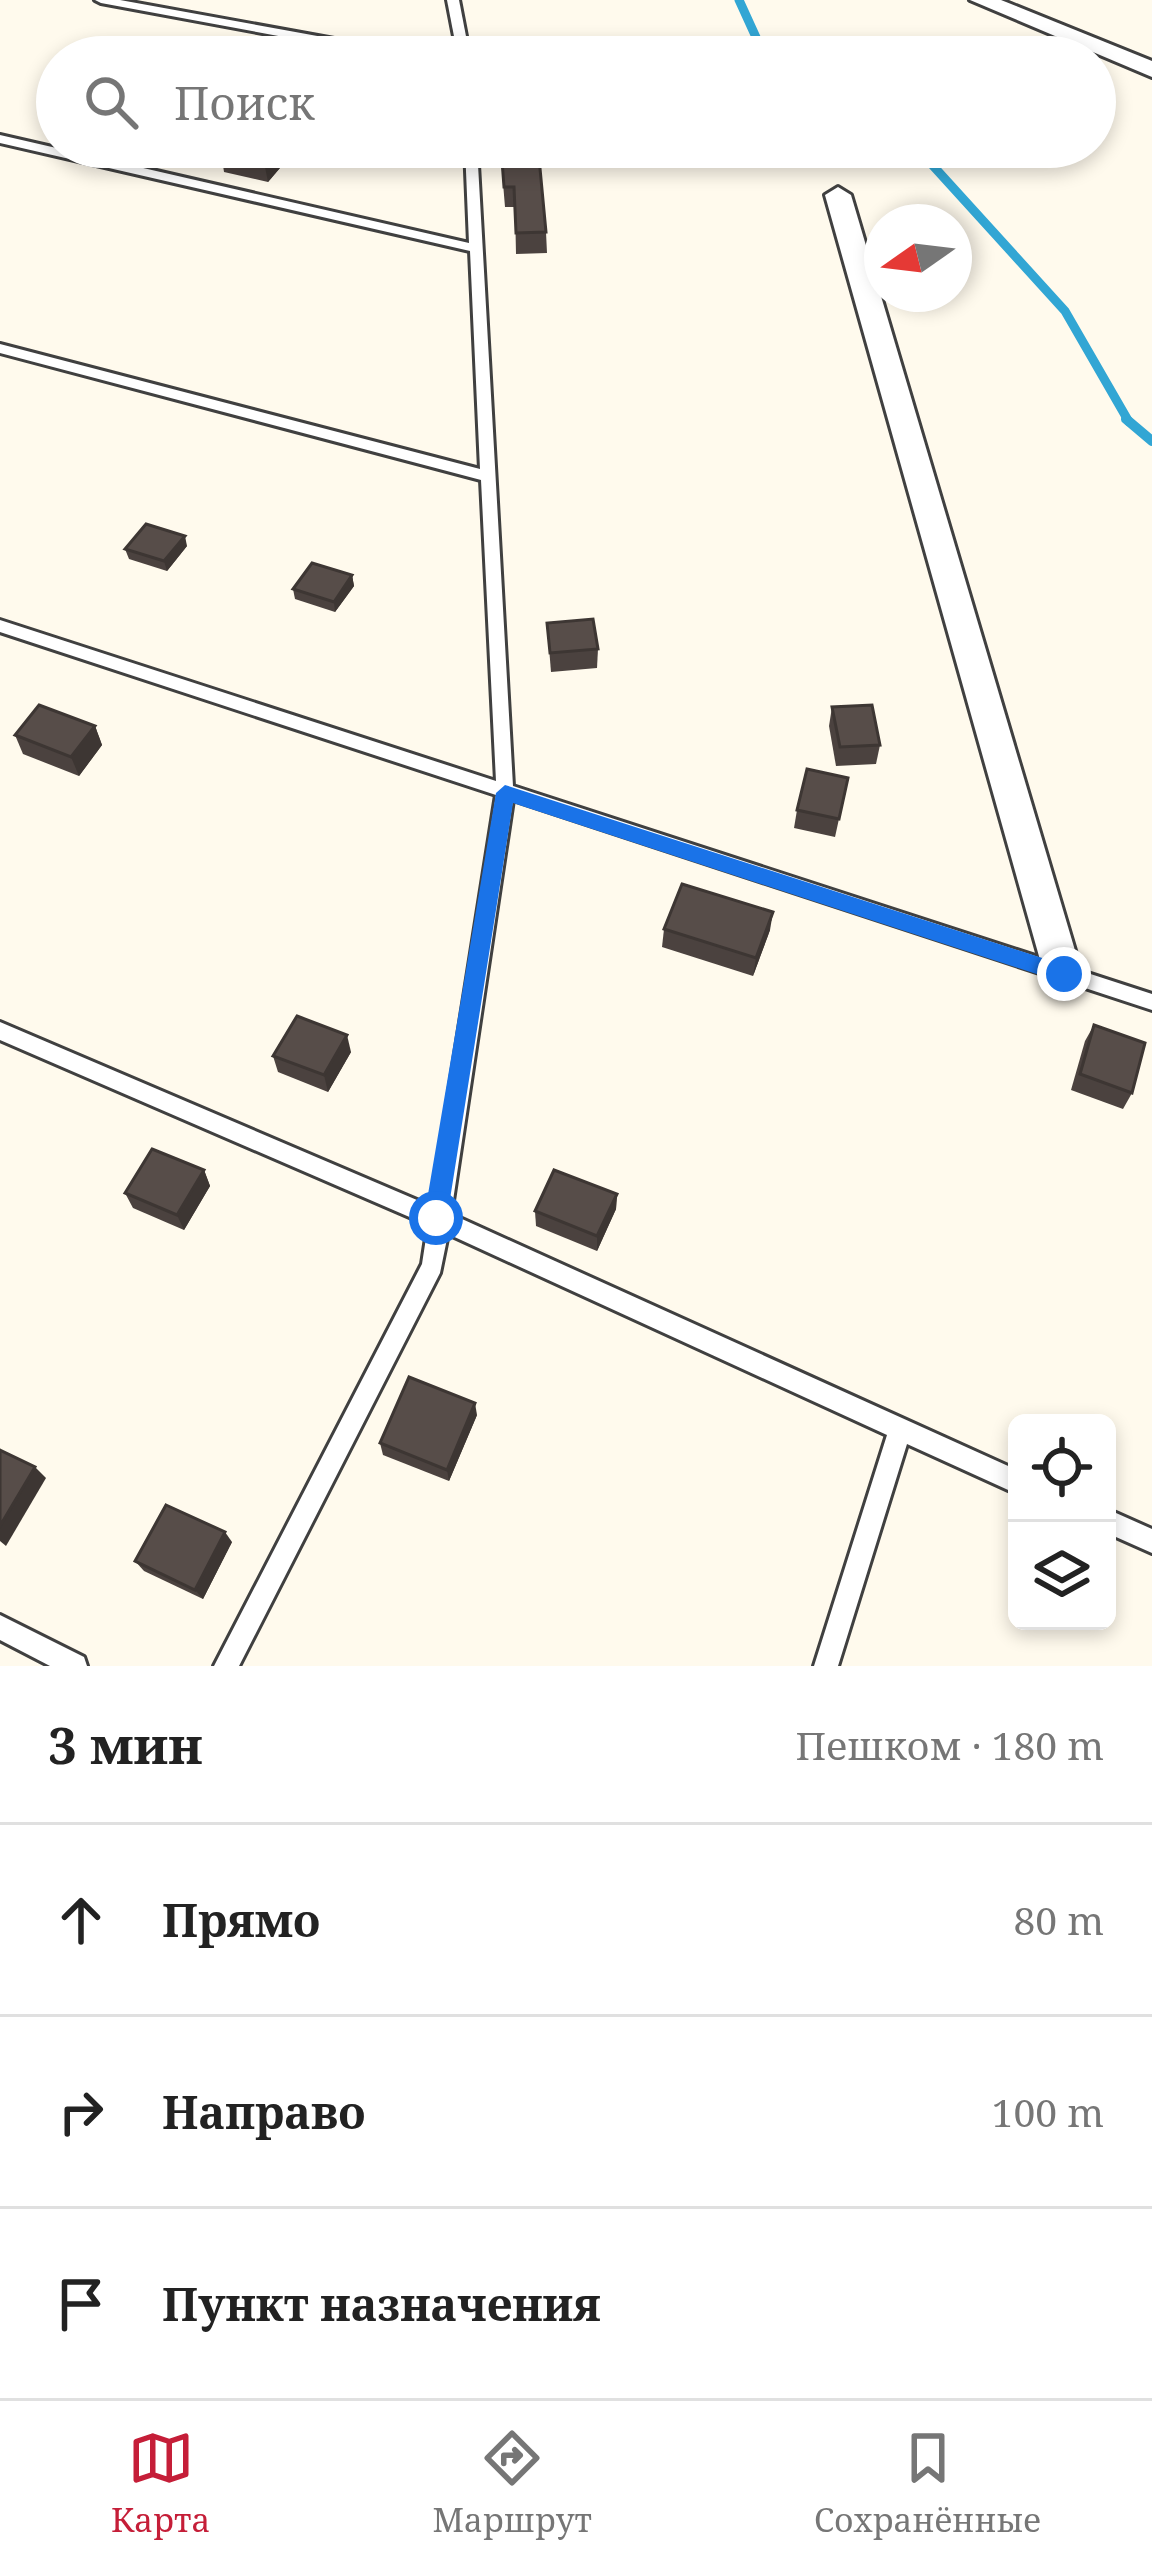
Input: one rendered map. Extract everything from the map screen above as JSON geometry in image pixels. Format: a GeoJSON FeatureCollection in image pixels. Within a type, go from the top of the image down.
{"type":"FeatureCollection","features":[{"type":"Feature","properties":{"kind":"street"},"geometry":{"type":"LineString","coordinates":[[981,0],[1069,36]]}},
{"type":"Feature","properties":{"kind":"street"},"geometry":{"type":"LineString","coordinates":[[1116,55],[1152,70]]}},
{"type":"Feature","properties":{"kind":"street"},"geometry":{"type":"LineString","coordinates":[[838,195],[1064,974]]}},
{"type":"Feature","properties":{"kind":"lane"},"geometry":{"type":"LineString","coordinates":[[101,0],[297,36]]}},
{"type":"Feature","properties":{"kind":"lane"},"geometry":{"type":"LineString","coordinates":[[453,0],[460,36]]}},
{"type":"Feature","properties":{"kind":"lane"},"geometry":{"type":"LineString","coordinates":[[0,140],[36,148]]}},
{"type":"Feature","properties":{"kind":"lane"},"geometry":{"type":"LineString","coordinates":[[124,168],[478,248]]}},
{"type":"Feature","properties":{"kind":"lane"},"geometry":{"type":"LineString","coordinates":[[226,1666],[432,1266],[505,793],[472,168]]}},
{"type":"Feature","properties":{"kind":"lane"},"geometry":{"type":"LineString","coordinates":[[0,348],[490,477]]}},
{"type":"Feature","properties":{"kind":"lane"},"geometry":{"type":"LineString","coordinates":[[0,626],[1152,1002]]}},
{"type":"Feature","properties":{"kind":"lane"},"geometry":{"type":"LineString","coordinates":[[0,1031],[436,1218],[1008,1478]]}},
{"type":"Feature","properties":{"kind":"lane"},"geometry":{"type":"LineString","coordinates":[[826,1666],[900,1431]]}},
{"type":"Feature","properties":{"kind":"lane"},"geometry":{"type":"LineString","coordinates":[[1109,1522],[1152,1541]]}},
{"type":"Feature","properties":{"kind":"lane"},"geometry":{"type":"LineString","coordinates":[[0,1627],[75,1666]]}},
{"type":"Feature","properties":{"kind":"building"},"geometry":{"type":"Polygon","coordinates":[[[503,168],[540,168],[546,232],[516,233],[514,187],[504,187],[503,168]]]}},
{"type":"Feature","properties":{"kind":"building"},"geometry":{"type":"Polygon","coordinates":[[[146,524],[185,536],[164,561],[125,549],[146,524]]]}},
{"type":"Feature","properties":{"kind":"building"},"geometry":{"type":"Polygon","coordinates":[[[312,563],[352,575],[334,602],[293,589],[312,563]]]}},
{"type":"Feature","properties":{"kind":"building"},"geometry":{"type":"Polygon","coordinates":[[[593,619],[598,649],[550,653],[547,623],[593,619]]]}},
{"type":"Feature","properties":{"kind":"building"},"geometry":{"type":"Polygon","coordinates":[[[39,705],[95,726],[71,757],[15,735],[39,705]]]}},
{"type":"Feature","properties":{"kind":"building"},"geometry":{"type":"Polygon","coordinates":[[[872,705],[880,745],[840,747],[832,707],[872,705]]]}},
{"type":"Feature","properties":{"kind":"building"},"geometry":{"type":"Polygon","coordinates":[[[807,769],[848,778],[839,819],[797,810],[807,769]]]}},
{"type":"Feature","properties":{"kind":"building"},"geometry":{"type":"Polygon","coordinates":[[[682,884],[773,912],[756,958],[664,929],[682,884]]]}},
{"type":"Feature","properties":{"kind":"building"},"geometry":{"type":"Polygon","coordinates":[[[297,1016],[347,1035],[324,1075],[273,1056],[297,1016]]]}},
{"type":"Feature","properties":{"kind":"building"},"geometry":{"type":"Polygon","coordinates":[[[1094,1025],[1145,1043],[1132,1093],[1080,1074],[1094,1025]]]}},
{"type":"Feature","properties":{"kind":"building"},"geometry":{"type":"Polygon","coordinates":[[[152,1149],[204,1170],[177,1215],[125,1193],[152,1149]]]}},
{"type":"Feature","properties":{"kind":"building"},"geometry":{"type":"Polygon","coordinates":[[[554,1170],[617,1194],[597,1236],[535,1211],[554,1170]]]}},
{"type":"Feature","properties":{"kind":"building"},"geometry":{"type":"Polygon","coordinates":[[[409,1377],[475,1403],[447,1470],[380,1443],[409,1377]]]}},
{"type":"Feature","properties":{"kind":"building"},"geometry":{"type":"Polygon","coordinates":[[[0,1450],[35,1467],[0,1526],[0,1450]]]}},
{"type":"Feature","properties":{"kind":"building"},"geometry":{"type":"Polygon","coordinates":[[[166,1505],[225,1532],[195,1590],[135,1561],[166,1505]]]}},
{"type":"Feature","properties":{"kind":"waterway"},"geometry":{"type":"LineString","coordinates":[[739,0],[755,36]]}},
{"type":"Feature","properties":{"kind":"waterway"},"geometry":{"type":"LineString","coordinates":[[935,168],[1065,311],[1128,421]]}},
{"type":"Feature","properties":{"kind":"waterway"},"geometry":{"type":"LineString","coordinates":[[1128,421],[1152,441]]}},
{"type":"Feature","properties":{"kind":"route"},"geometry":{"type":"LineString","coordinates":[[436,1218],[505,793],[1064,974]]}}]}
